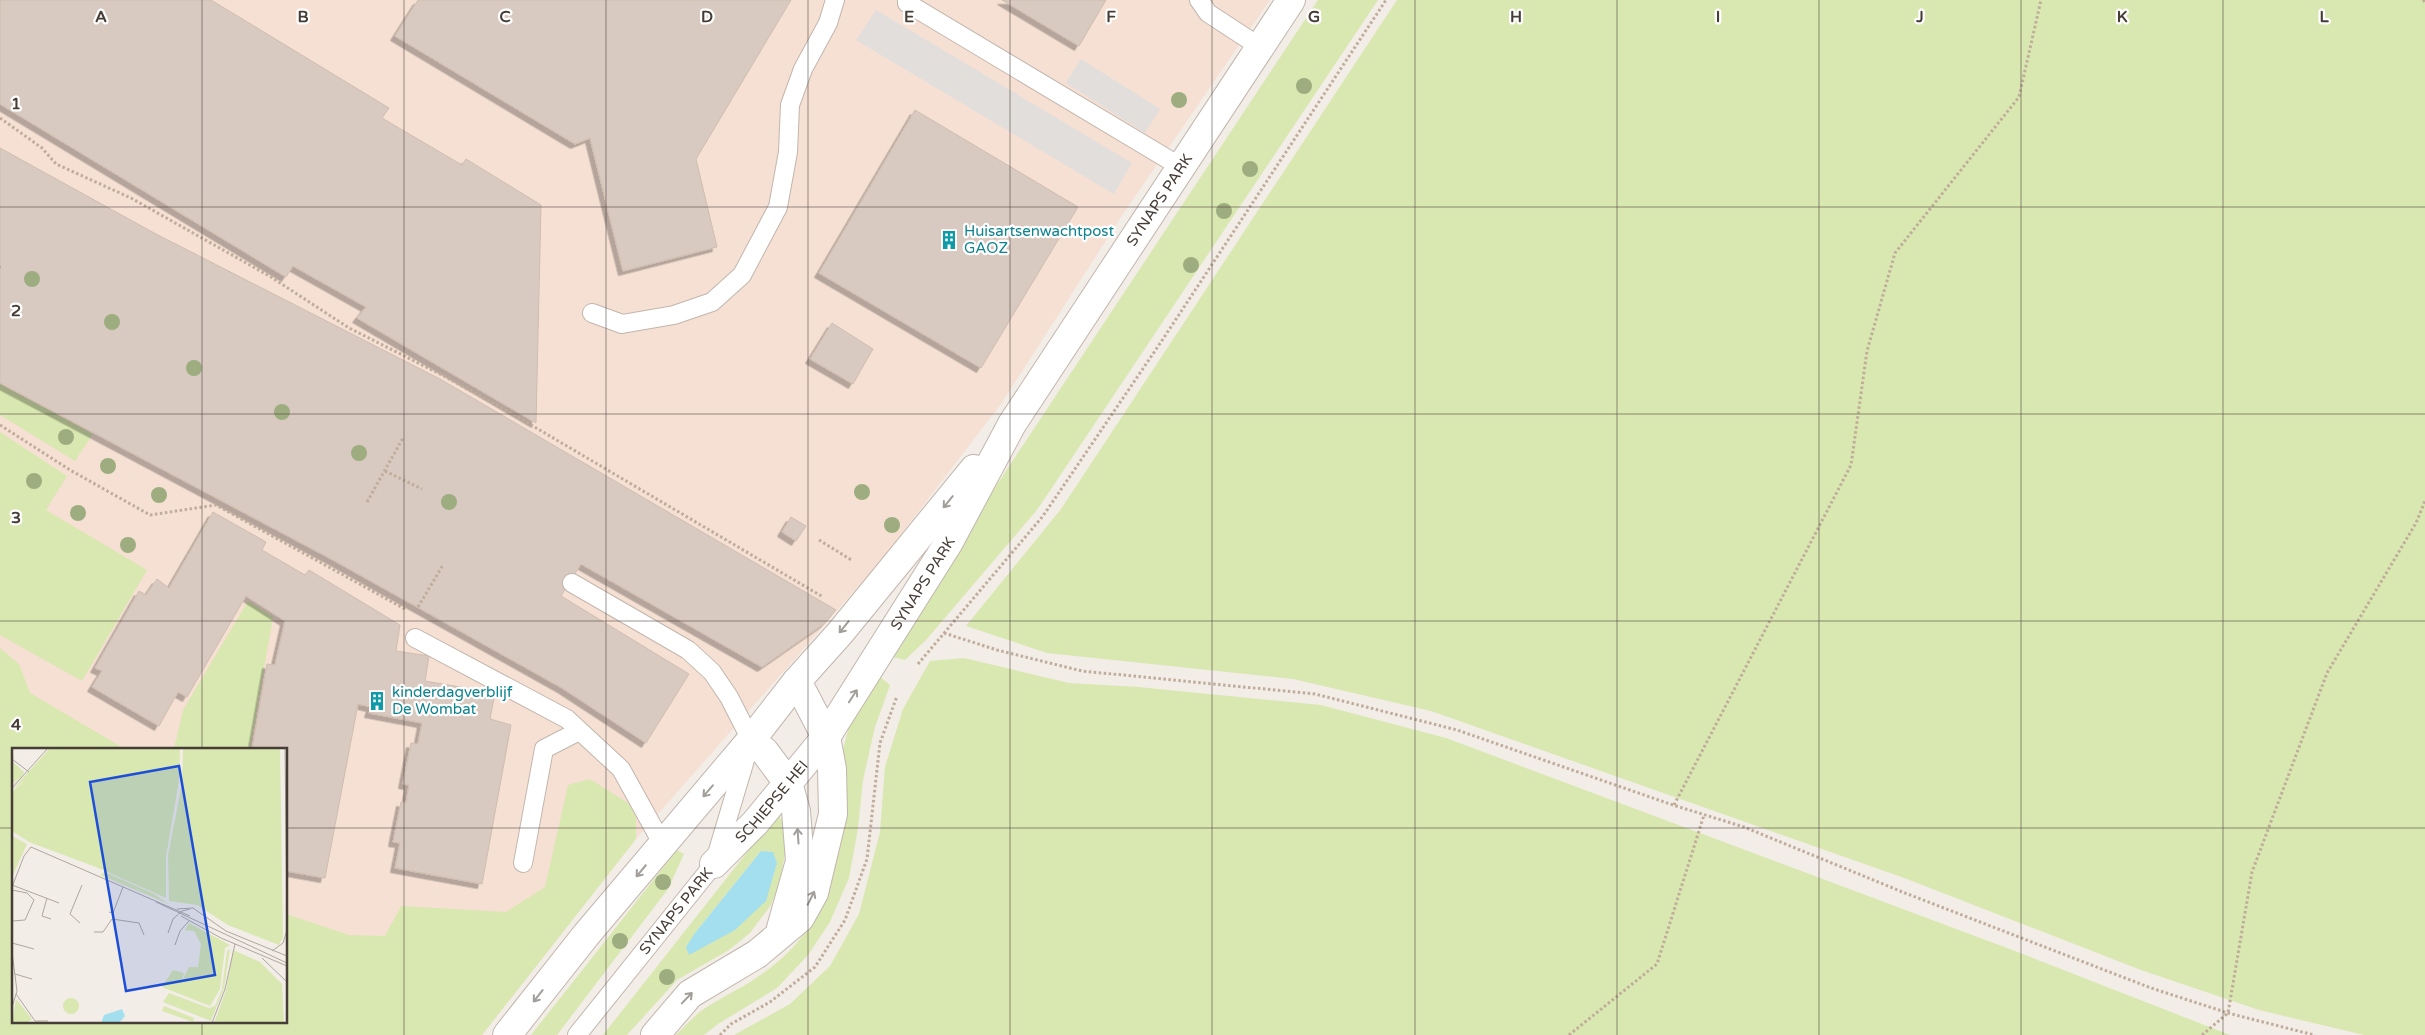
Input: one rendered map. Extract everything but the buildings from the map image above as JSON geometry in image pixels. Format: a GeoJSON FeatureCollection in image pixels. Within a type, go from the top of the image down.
{"type":"FeatureCollection","features":[{"type":"Feature","properties":{"kind":"street","name":"SYNAPS PARK"},"geometry":{"type":"LineString","coordinates":[[826,737],[949,542],[1012,424],[1291,0]]}},
{"type":"Feature","properties":{"kind":"street","name":"SYNAPS PARK"},"geometry":{"type":"LineString","coordinates":[[751,740],[798,680],[840,633],[1012,424]]}},
{"type":"Feature","properties":{"kind":"street"},"geometry":{"type":"LineString","coordinates":[[655,1035],[690,994],[757,954],[800,918],[814,893],[833,814],[832,769],[826,737],[798,680]]}},
{"type":"Feature","properties":{"kind":"street","name":"SCHIEPSE HEI"},"geometry":{"type":"LineString","coordinates":[[714,864],[755,823],[826,737]]}},
{"type":"Feature","properties":{"kind":"street"},"geometry":{"type":"LineString","coordinates":[[507,1035],[586,935],[751,740],[765,752],[788,783],[796,811],[800,860],[780,934]]}},
{"type":"Feature","properties":{"kind":"lane"},"geometry":{"type":"LineString","coordinates":[[592,313],[622,324],[674,315],[712,302],[742,275],[778,207],[788,152],[790,104],[803,69],[828,23],[835,0]]}},
{"type":"Feature","properties":{"kind":"lane"},"geometry":{"type":"LineString","coordinates":[[907,0],[907,3],[1181,167]]}},
{"type":"Feature","properties":{"kind":"lane"},"geometry":{"type":"LineString","coordinates":[[1199,0],[1208,13],[1260,47]]}},
{"type":"Feature","properties":{"kind":"lane"},"geometry":{"type":"LineString","coordinates":[[572,583],[688,650],[712,672],[729,697],[751,740]]}},
{"type":"Feature","properties":{"kind":"lane"},"geometry":{"type":"LineString","coordinates":[[415,638],[567,719],[621,769],[662,845]]}},
{"type":"Feature","properties":{"kind":"lane"},"geometry":{"type":"LineString","coordinates":[[523,863],[544,750],[580,731]]}},
{"type":"Feature","properties":{"kind":"lane","name":"SYNAPS PARK"},"geometry":{"type":"LineString","coordinates":[[577,1035],[714,864],[751,740]]}},
{"type":"Feature","properties":{"kind":"path"},"geometry":{"type":"LineString","coordinates":[[914,668],[1043,516],[1161,342],[1386,0]]}},
{"type":"Feature","properties":{"kind":"path"},"geometry":{"type":"LineString","coordinates":[[1673,805],[1851,465],[1867,351],[1894,253],[2019,98],[2041,0]]}},
{"type":"Feature","properties":{"kind":"path"},"geometry":{"type":"LineString","coordinates":[[0,118],[42,148],[56,164],[148,207],[271,277],[349,328],[444,376],[831,602]]}},
{"type":"Feature","properties":{"kind":"path"},"geometry":{"type":"LineString","coordinates":[[0,425],[70,470],[150,515],[216,505],[414,614],[443,565]]}},
{"type":"Feature","properties":{"kind":"path"},"geometry":{"type":"LineString","coordinates":[[368,502],[403,438]]}},
{"type":"Feature","properties":{"kind":"path"},"geometry":{"type":"LineString","coordinates":[[385,471],[422,489]]}},
{"type":"Feature","properties":{"kind":"path"},"geometry":{"type":"LineString","coordinates":[[2202,1035],[2228,1013],[2252,872],[2324,682],[2416,523],[2425,501]]}},
{"type":"Feature","properties":{"kind":"path"},"geometry":{"type":"LineString","coordinates":[[944,633],[997,650],[1082,670],[1315,694],[1457,730],[1673,805],[1744,827],[1905,893],[2151,988],[2228,1013],[2314,1035]]}},
{"type":"Feature","properties":{"kind":"path"},"geometry":{"type":"LineString","coordinates":[[720,1035],[731,1024],[770,1002],[815,966],[846,920],[867,859],[880,743],[899,690]]}},
{"type":"Feature","properties":{"kind":"path"},"geometry":{"type":"LineString","coordinates":[[1569,1035],[1657,964],[1704,815]]}},
{"type":"Feature","properties":{"kind":"shaded area"},"geometry":{"type":"Polygon","coordinates":[[[0,0],[1270,0],[1123,214],[1001,404],[879,563],[636,839],[482,1035],[0,1035],[0,0]]]}},
{"type":"Feature","properties":{"kind":"shaded area"},"geometry":{"type":"Polygon","coordinates":[[[876,10],[1132,163],[1114,194],[856,40],[876,10]]]}},
{"type":"Feature","properties":{"kind":"shaded area"},"geometry":{"type":"Polygon","coordinates":[[[1081,59],[1160,109],[1145,133],[1066,83],[1081,59]]]}},
{"type":"Feature","properties":{"kind":"green space"},"geometry":{"type":"Polygon","coordinates":[[[1318,0],[1378,0],[1037,510],[926,640],[905,660],[889,656],[992,492],[1318,0]]]}},
{"type":"Feature","properties":{"kind":"green space"},"geometry":{"type":"Polygon","coordinates":[[[1397,0],[2425,0],[2425,1035],[2364,1035],[2259,1010],[2141,970],[1907,879],[1431,711],[1293,679],[1047,653],[966,626],[1061,509],[1397,0]]]}},
{"type":"Feature","properties":{"kind":"green space"},"geometry":{"type":"Polygon","coordinates":[[[0,384],[93,434],[75,461],[0,415],[0,384]]]}},
{"type":"Feature","properties":{"kind":"green space"},"geometry":{"type":"Polygon","coordinates":[[[0,432],[67,476],[46,510],[147,570],[82,681],[0,635],[0,432]]]}},
{"type":"Feature","properties":{"kind":"green space"},"geometry":{"type":"Polygon","coordinates":[[[248,601],[273,617],[250,748],[174,748],[183,710],[248,601]]]}},
{"type":"Feature","properties":{"kind":"green space"},"geometry":{"type":"Polygon","coordinates":[[[0,648],[19,664],[30,693],[123,748],[12,748],[12,1022],[288,1022],[288,915],[349,935],[385,936],[401,906],[506,912],[545,887],[568,785],[590,779],[628,803],[636,817],[636,839],[482,1035],[0,1035],[0,648]]]}},
{"type":"Feature","properties":{"kind":"green space"},"geometry":{"type":"Polygon","coordinates":[[[964,658],[1069,683],[1138,687],[1321,705],[1446,738],[2015,951],[2230,1035],[734,1035],[790,1004],[830,966],[859,914],[880,832],[885,767],[903,709],[930,661],[964,658]]]}},
{"type":"Feature","properties":{"kind":"green space"},"geometry":{"type":"Polygon","coordinates":[[[879,676],[890,685],[875,727],[863,780],[858,828],[849,878],[830,922],[808,955],[777,988],[718,1024],[704,1035],[676,1035],[701,1011],[759,976],[786,954],[807,930],[821,905],[830,877],[838,818],[842,753],[850,723],[879,676]]]}},
{"type":"Feature","properties":{"kind":"green space"},"geometry":{"type":"Polygon","coordinates":[[[778,813],[786,830],[786,848],[780,882],[771,905],[750,933],[729,950],[677,980],[627,1035],[603,1035],[778,813]],[[761,851],[695,933],[773,852],[761,851]]]}},
{"type":"Feature","properties":{"kind":"green space"},"geometry":{"type":"Polygon","coordinates":[[[677,850],[684,854],[668,889],[557,1035],[531,1035],[677,850]]]}},
{"type":"Feature","properties":{"kind":"water"},"geometry":{"type":"Polygon","coordinates":[[[761,851],[773,852],[777,863],[766,901],[735,930],[689,955],[686,947],[695,933],[761,851]]]}},
{"type":"Feature","properties":{"kind":"place","name":"Huisartsenwachtpost GAOZ"},"geometry":{"type":"Point","coordinates":[949,240]}},
{"type":"Feature","properties":{"kind":"place","name":"kinderdagverblijf De Wombat"},"geometry":{"type":"Point","coordinates":[377,701]}}]}
